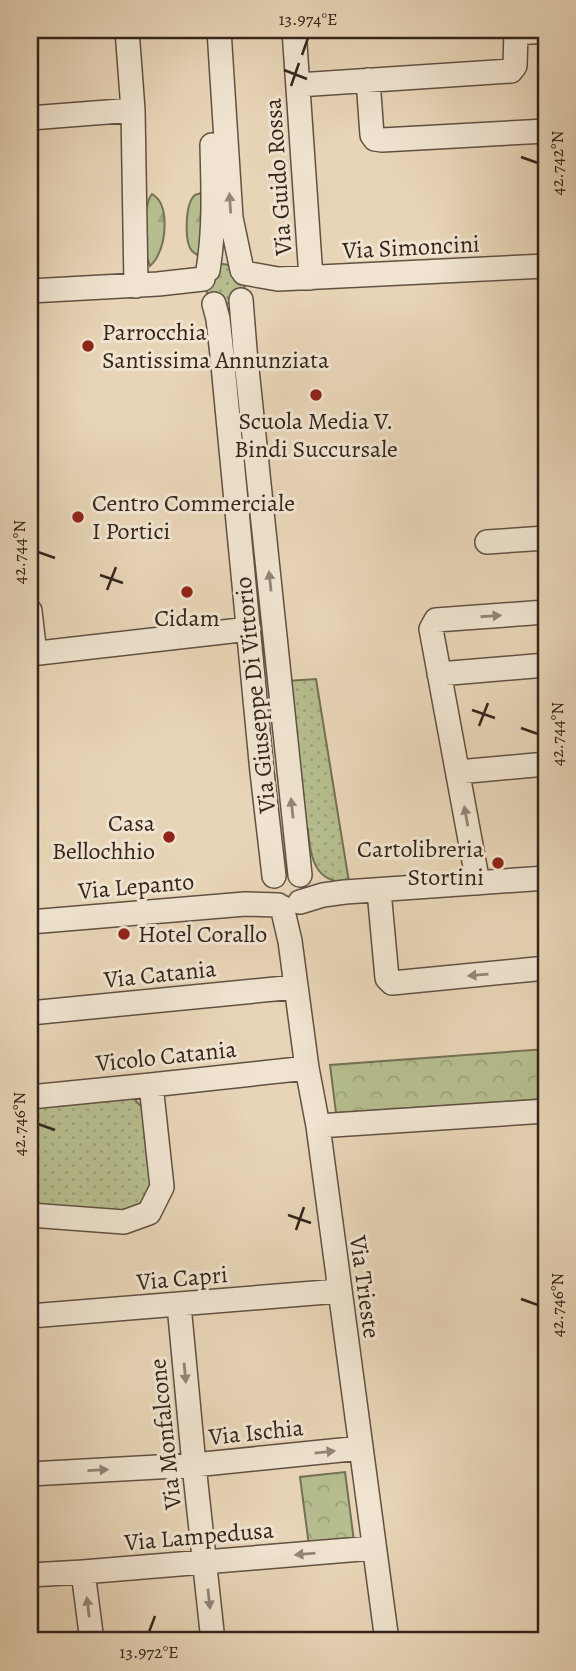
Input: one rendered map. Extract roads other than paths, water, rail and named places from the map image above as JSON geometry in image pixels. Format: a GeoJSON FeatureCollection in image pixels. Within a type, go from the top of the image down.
{"type":"FeatureCollection","features":[{"type":"Feature","properties":{"kind":"street"},"geometry":{"type":"LineString","coordinates":[[127,30],[147,285]]}},
{"type":"Feature","properties":{"kind":"street","name":"Via Giuseppe Di Vittorio"},"geometry":{"type":"LineString","coordinates":[[205,30],[212,125],[213,220],[208,287],[218,319],[222,355],[266,811],[272,879],[268,888],[271,898],[293,896],[244,350],[243,284],[231,218],[219,30]]}},
{"type":"Feature","properties":{"kind":"street","name":"Via Guido Rossa"},"geometry":{"type":"LineString","coordinates":[[294,30],[311,278]]}},
{"type":"Feature","properties":{"kind":"street"},"geometry":{"type":"LineString","coordinates":[[298,85],[511,71],[515,66],[517,31],[546,32]]}},
{"type":"Feature","properties":{"kind":"street"},"geometry":{"type":"LineString","coordinates":[[368,80],[372,133],[375,139],[546,131]]}},
{"type":"Feature","properties":{"kind":"street"},"geometry":{"type":"LineString","coordinates":[[30,118],[133,110]]}},
{"type":"Feature","properties":{"kind":"street"},"geometry":{"type":"LineString","coordinates":[[225,262],[231,263],[243,284],[228,306],[221,306],[208,287],[218,263],[225,262]]}},
{"type":"Feature","properties":{"kind":"street","name":"Via Simoncini"},"geometry":{"type":"LineString","coordinates":[[243,284],[278,279],[546,266]]}},
{"type":"Feature","properties":{"kind":"street"},"geometry":{"type":"LineString","coordinates":[[30,291],[147,285],[192,290],[208,287]]}},
{"type":"Feature","properties":{"kind":"street"},"geometry":{"type":"LineString","coordinates":[[486,542],[546,538]]}},
{"type":"Feature","properties":{"kind":"street"},"geometry":{"type":"LineString","coordinates":[[30,611],[32,654],[249,629]]}},
{"type":"Feature","properties":{"kind":"street"},"geometry":{"type":"LineString","coordinates":[[478,883],[431,629],[436,620],[546,612]]}},
{"type":"Feature","properties":{"kind":"street"},"geometry":{"type":"LineString","coordinates":[[439,674],[546,665]]}},
{"type":"Feature","properties":{"kind":"street"},"geometry":{"type":"LineString","coordinates":[[458,772],[546,764]]}},
{"type":"Feature","properties":{"kind":"street"},"geometry":{"type":"LineString","coordinates":[[245,904],[284,870],[295,872],[293,896]]}},
{"type":"Feature","properties":{"kind":"street","name":"Via Lepanto"},"geometry":{"type":"LineString","coordinates":[[31,915],[245,904],[293,896],[546,878]]}},
{"type":"Feature","properties":{"kind":"street"},"geometry":{"type":"LineString","coordinates":[[379,891],[387,978],[392,983],[546,968]]}},
{"type":"Feature","properties":{"kind":"street","name":"Via Trieste"},"geometry":{"type":"LineString","coordinates":[[293,896],[295,916],[290,941],[295,987],[318,1126],[387,1641]]}},
{"type":"Feature","properties":{"kind":"street","name":"Via Catania"},"geometry":{"type":"LineString","coordinates":[[30,1013],[295,987]]}},
{"type":"Feature","properties":{"kind":"street","name":"Vicolo Catania"},"geometry":{"type":"LineString","coordinates":[[30,1097],[307,1068]]}},
{"type":"Feature","properties":{"kind":"street"},"geometry":{"type":"LineString","coordinates":[[30,1215],[124,1222],[149,1213],[162,1187],[151,1085]]}},
{"type":"Feature","properties":{"kind":"street"},"geometry":{"type":"LineString","coordinates":[[318,1126],[546,1111]]}},
{"type":"Feature","properties":{"kind":"street","name":"Via Capri"},"geometry":{"type":"LineString","coordinates":[[30,1316],[339,1291]]}},
{"type":"Feature","properties":{"kind":"street","name":"Via Monfalcone"},"geometry":{"type":"LineString","coordinates":[[179,1305],[213,1641]]}},
{"type":"Feature","properties":{"kind":"street","name":"Via Ischia"},"geometry":{"type":"LineString","coordinates":[[30,1474],[194,1465],[361,1448]]}},
{"type":"Feature","properties":{"kind":"street","name":"Via Lampedusa"},"geometry":{"type":"LineString","coordinates":[[30,1574],[373,1548]]}},
{"type":"Feature","properties":{"kind":"street"},"geometry":{"type":"LineString","coordinates":[[83,1572],[92,1641]]}},
{"type":"Feature","properties":{"kind":"place","name":"Parrocchia Santissima Annunziata"},"geometry":{"type":"Point","coordinates":[88,346]}},
{"type":"Feature","properties":{"kind":"place","name":"Scuola Media V. Bindi Succursale"},"geometry":{"type":"Point","coordinates":[316,395]}},
{"type":"Feature","properties":{"kind":"place","name":"Centro Commerciale I Portici"},"geometry":{"type":"Point","coordinates":[78,517]}},
{"type":"Feature","properties":{"kind":"place","name":"Cidam"},"geometry":{"type":"Point","coordinates":[187,592]}},
{"type":"Feature","properties":{"kind":"place","name":"Casa Bellochhio"},"geometry":{"type":"Point","coordinates":[169,837]}},
{"type":"Feature","properties":{"kind":"place","name":"Cartolibreria Stortini"},"geometry":{"type":"Point","coordinates":[498,863]}},
{"type":"Feature","properties":{"kind":"place","name":"Hotel Corallo"},"geometry":{"type":"Point","coordinates":[124,934]}}]}
